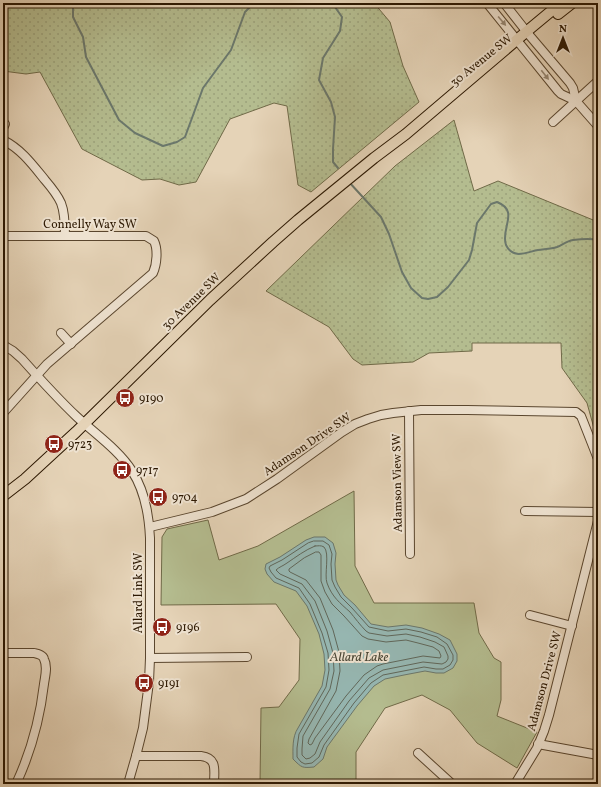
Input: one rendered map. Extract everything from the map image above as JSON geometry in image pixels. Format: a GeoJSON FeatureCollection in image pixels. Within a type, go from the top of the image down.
{"type":"FeatureCollection","features":[{"type":"Feature","properties":{"kind":"main road","name":"30 Avenue SW"},"geometry":{"type":"LineString","coordinates":[[3,496],[25,479],[84,424],[243,269],[298,220],[519,42],[561,3]]}},
{"type":"Feature","properties":{"kind":"main road","name":"30 Avenue SW"},"geometry":{"type":"LineString","coordinates":[[528,34],[572,3]]}},
{"type":"Feature","properties":{"kind":"street"},"geometry":{"type":"LineString","coordinates":[[487,3],[558,91],[576,101],[598,126]]}},
{"type":"Feature","properties":{"kind":"street"},"geometry":{"type":"LineString","coordinates":[[504,3],[528,34],[570,83],[573,88],[576,101]]}},
{"type":"Feature","properties":{"kind":"street"},"geometry":{"type":"LineString","coordinates":[[553,122],[598,81]]}},
{"type":"Feature","properties":{"kind":"street"},"geometry":{"type":"LineString","coordinates":[[3,140],[21,152],[28,159],[60,201],[63,211],[65,236]]}},
{"type":"Feature","properties":{"kind":"street","name":"Connelly Way SW"},"geometry":{"type":"LineString","coordinates":[[3,236],[146,236],[154,240],[156,248],[156,266],[153,273],[47,364],[3,413]]}},
{"type":"Feature","properties":{"kind":"street"},"geometry":{"type":"LineString","coordinates":[[61,333],[71,344]]}},
{"type":"Feature","properties":{"kind":"street","name":"Allard Link SW"},"geometry":{"type":"LineString","coordinates":[[3,345],[17,355],[84,424],[121,457],[132,471],[142,491],[145,501],[150,527],[149,682],[142,728],[128,784]]}},
{"type":"Feature","properties":{"kind":"street","name":"Adamson Drive SW"},"geometry":{"type":"LineString","coordinates":[[150,527],[212,512],[246,499],[265,488],[349,428],[381,415],[408,411],[467,410],[576,412],[581,416],[598,459]]}},
{"type":"Feature","properties":{"kind":"street","name":"Adamson View SW"},"geometry":{"type":"LineString","coordinates":[[408,411],[410,554]]}},
{"type":"Feature","properties":{"kind":"street"},"geometry":{"type":"LineString","coordinates":[[525,511],[598,512]]}},
{"type":"Feature","properties":{"kind":"street","name":"Adamson Drive SW"},"geometry":{"type":"LineString","coordinates":[[516,784],[538,744],[549,716],[572,626],[594,553],[598,521]]}},
{"type":"Feature","properties":{"kind":"street","name":"Adamson Drive SW"},"geometry":{"type":"LineString","coordinates":[[530,615],[572,626]]}},
{"type":"Feature","properties":{"kind":"street"},"geometry":{"type":"LineString","coordinates":[[3,653],[38,654],[43,657],[46,666],[41,704],[35,733],[26,762],[16,784]]}},
{"type":"Feature","properties":{"kind":"street"},"geometry":{"type":"LineString","coordinates":[[150,658],[247,657]]}},
{"type":"Feature","properties":{"kind":"street"},"geometry":{"type":"LineString","coordinates":[[538,744],[598,755]]}},
{"type":"Feature","properties":{"kind":"street"},"geometry":{"type":"LineString","coordinates":[[418,753],[452,784]]}},
{"type":"Feature","properties":{"kind":"street"},"geometry":{"type":"LineString","coordinates":[[136,756],[206,756],[214,763],[214,784]]}},
{"type":"Feature","properties":{"kind":"green space"},"geometry":{"type":"Polygon","coordinates":[[[3,3],[374,3],[390,22],[403,66],[419,102],[311,192],[298,185],[287,106],[274,103],[230,119],[196,182],[179,185],[160,179],[142,180],[82,149],[40,72],[26,74],[3,71],[3,3]]]}},
{"type":"Feature","properties":{"kind":"green space"},"geometry":{"type":"Polygon","coordinates":[[[454,120],[474,191],[498,181],[598,222],[598,443],[587,403],[562,368],[561,343],[472,343],[472,351],[429,353],[413,362],[362,365],[353,359],[329,327],[266,291],[395,166],[454,120]]]}},
{"type":"Feature","properties":{"kind":"green space"},"geometry":{"type":"Polygon","coordinates":[[[354,491],[355,566],[374,603],[474,603],[479,633],[494,658],[501,662],[501,700],[497,716],[537,732],[517,768],[477,743],[450,710],[422,695],[385,708],[356,752],[356,784],[260,784],[261,708],[279,707],[299,680],[300,639],[276,604],[161,605],[162,537],[167,529],[208,520],[219,560],[258,546],[354,491]]]}},
{"type":"Feature","properties":{"kind":"water","name":"Allard Lake"},"geometry":{"type":"Polygon","coordinates":[[[314,537],[325,537],[333,543],[336,553],[336,580],[338,585],[344,595],[355,605],[371,624],[388,627],[406,625],[422,628],[439,634],[450,640],[457,654],[457,661],[453,668],[444,673],[425,671],[385,679],[374,686],[357,706],[327,747],[323,759],[314,767],[302,767],[293,759],[294,739],[296,732],[322,686],[325,670],[324,654],[319,634],[307,606],[296,591],[274,582],[267,574],[265,569],[266,564],[280,557],[306,540],[314,537]]]}},
{"type":"Feature","properties":{"kind":"waterway"},"geometry":{"type":"LineString","coordinates":[[73,3],[73,17],[83,37],[86,57],[119,120],[135,133],[163,146],[177,142],[185,137],[203,88],[231,50],[245,12],[254,3]]}},
{"type":"Feature","properties":{"kind":"waterway"},"geometry":{"type":"LineString","coordinates":[[324,3],[335,7],[342,17],[340,31],[323,58],[319,80],[331,102],[335,117],[333,162],[338,168]]}},
{"type":"Feature","properties":{"kind":"waterway"},"geometry":{"type":"LineString","coordinates":[[349,182],[381,217],[389,234],[402,272],[411,288],[422,298],[428,299],[437,297],[448,287],[469,260],[477,223],[491,204],[497,202],[504,206],[507,210],[508,221],[505,233],[506,245],[509,250],[516,254],[557,247],[573,240],[598,240]]}},
{"type":"Feature","properties":{"kind":"waterway"},"geometry":{"type":"LineString","coordinates":[[598,318],[596,339],[598,347]]}},
{"type":"Feature","properties":{"kind":"place","name":"9190"},"geometry":{"type":"Point","coordinates":[125,398]}},
{"type":"Feature","properties":{"kind":"place","name":"9723"},"geometry":{"type":"Point","coordinates":[54,444]}},
{"type":"Feature","properties":{"kind":"place","name":"9717"},"geometry":{"type":"Point","coordinates":[122,470]}},
{"type":"Feature","properties":{"kind":"place","name":"9704"},"geometry":{"type":"Point","coordinates":[158,497]}},
{"type":"Feature","properties":{"kind":"place","name":"9196"},"geometry":{"type":"Point","coordinates":[162,627]}},
{"type":"Feature","properties":{"kind":"place","name":"9191"},"geometry":{"type":"Point","coordinates":[144,683]}}]}
